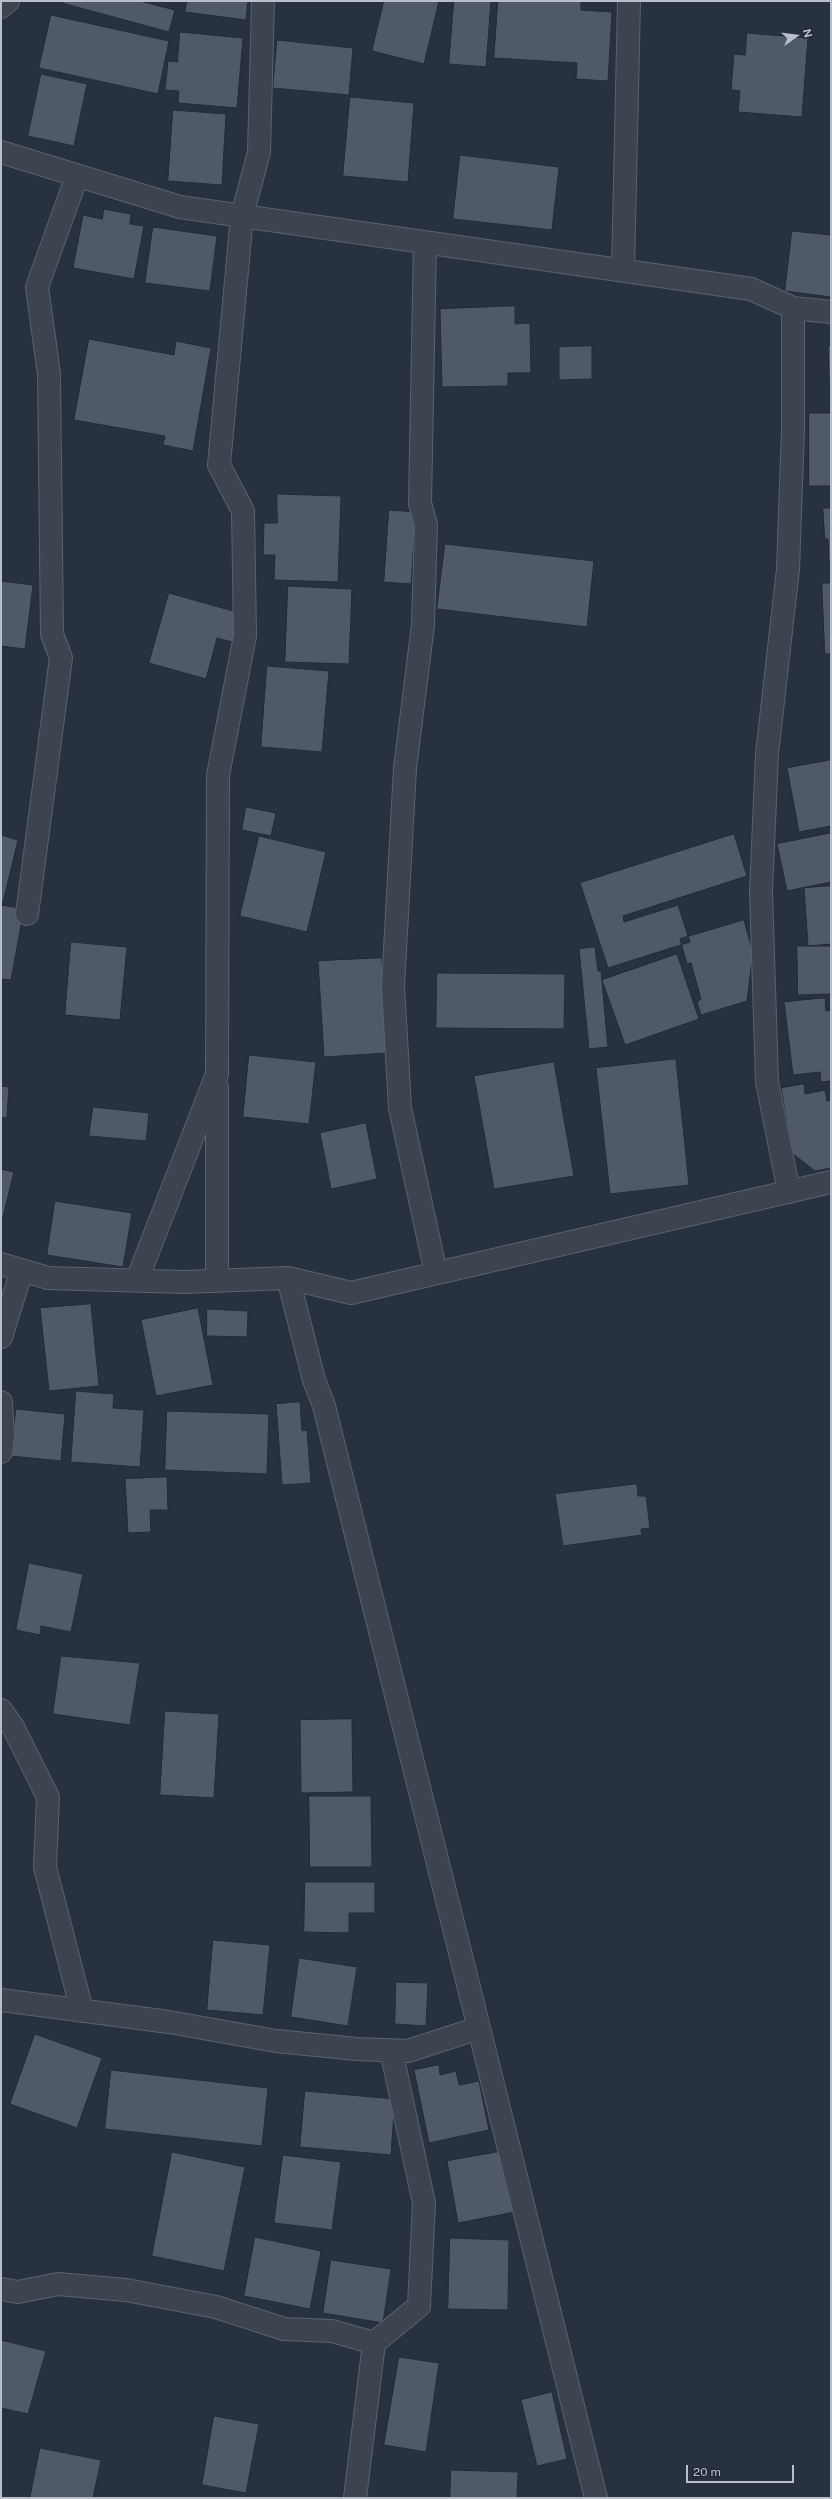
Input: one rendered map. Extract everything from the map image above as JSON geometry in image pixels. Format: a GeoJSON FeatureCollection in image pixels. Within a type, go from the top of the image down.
{"type":"FeatureCollection","features":[{"type":"Feature","properties":{"kind":"street"},"geometry":{"type":"LineString","coordinates":[[1,6],[8,1]]}},
{"type":"Feature","properties":{"kind":"street"},"geometry":{"type":"LineString","coordinates":[[217,1281],[218,775],[245,636],[243,512],[219,465],[242,216],[259,152],[263,1]]}},
{"type":"Feature","properties":{"kind":"street"},"geometry":{"type":"LineString","coordinates":[[623,270],[629,1]]}},
{"type":"Feature","properties":{"kind":"street"},"geometry":{"type":"LineString","coordinates":[[1,152],[180,207],[751,289],[793,308],[831,312]]}},
{"type":"Feature","properties":{"kind":"street"},"geometry":{"type":"LineString","coordinates":[[27,914],[61,658],[52,634],[50,374],[37,287],[77,176]]}},
{"type":"Feature","properties":{"kind":"street"},"geometry":{"type":"LineString","coordinates":[[425,242],[420,503],[426,525],[423,625],[405,768],[393,986],[400,1108],[436,1273]]}},
{"type":"Feature","properties":{"kind":"street"},"geometry":{"type":"LineString","coordinates":[[789,1192],[767,1082],[761,891],[767,754],[788,569],[793,429],[793,308]]}},
{"type":"Feature","properties":{"kind":"street"},"geometry":{"type":"LineString","coordinates":[[137,1280],[217,1074]]}},
{"type":"Feature","properties":{"kind":"street"},"geometry":{"type":"LineString","coordinates":[[1,1264],[48,1278],[217,1281],[288,1278],[351,1293],[831,1182]]}},
{"type":"Feature","properties":{"kind":"street"},"geometry":{"type":"LineString","coordinates":[[1,1337],[22,1270]]}},
{"type":"Feature","properties":{"kind":"street"},"geometry":{"type":"LineString","coordinates":[[288,1278],[314,1380],[324,1406],[596,2498]]}},
{"type":"Feature","properties":{"kind":"street"},"geometry":{"type":"LineString","coordinates":[[1,1402],[3,1437],[1,1452]]}},
{"type":"Feature","properties":{"kind":"street"},"geometry":{"type":"LineString","coordinates":[[1,1710],[48,1797],[45,1867],[82,2011]]}},
{"type":"Feature","properties":{"kind":"street"},"geometry":{"type":"LineString","coordinates":[[1,2000],[169,2022],[276,2041],[408,2051],[479,2028]]}},
{"type":"Feature","properties":{"kind":"street"},"geometry":{"type":"LineString","coordinates":[[355,2498],[374,2343],[419,2306],[424,2203],[391,2050]]}},
{"type":"Feature","properties":{"kind":"street"},"geometry":{"type":"LineString","coordinates":[[1,2289],[18,2292],[58,2284],[126,2290],[216,2307],[284,2329],[332,2331],[374,2343]]}},
{"type":"Feature","properties":{"kind":"building"},"geometry":{"type":"Polygon","coordinates":[[[63,1],[140,1],[175,10],[169,32],[62,3],[63,1]]]}},
{"type":"Feature","properties":{"kind":"building"},"geometry":{"type":"Polygon","coordinates":[[[187,1],[248,1],[246,20],[185,12],[187,1]]]}},
{"type":"Feature","properties":{"kind":"building"},"geometry":{"type":"Polygon","coordinates":[[[384,1],[439,1],[424,64],[372,51],[384,1]]]}},
{"type":"Feature","properties":{"kind":"building"},"geometry":{"type":"Polygon","coordinates":[[[454,1],[491,1],[486,67],[449,64],[454,1]]]}},
{"type":"Feature","properties":{"kind":"building"},"geometry":{"type":"Polygon","coordinates":[[[498,1],[581,1],[581,10],[612,12],[608,81],[576,79],[577,63],[494,58],[498,1]]]}},
{"type":"Feature","properties":{"kind":"building"},"geometry":{"type":"Polygon","coordinates":[[[51,15],[169,41],[158,94],[39,68],[51,15]]]}},
{"type":"Feature","properties":{"kind":"building"},"geometry":{"type":"Polygon","coordinates":[[[180,32],[243,38],[237,108],[178,103],[179,91],[165,90],[168,61],[177,62],[180,32]]]}},
{"type":"Feature","properties":{"kind":"building"},"geometry":{"type":"Polygon","coordinates":[[[747,33],[808,38],[802,117],[738,112],[740,91],[731,90],[734,54],[745,55],[747,33]]]}},
{"type":"Feature","properties":{"kind":"building"},"geometry":{"type":"Polygon","coordinates":[[[277,40],[353,48],[349,95],[273,88],[277,40]]]}},
{"type":"Feature","properties":{"kind":"building"},"geometry":{"type":"Polygon","coordinates":[[[41,74],[87,84],[74,146],[28,136],[41,74]]]}},
{"type":"Feature","properties":{"kind":"building"},"geometry":{"type":"Polygon","coordinates":[[[350,97],[414,103],[408,182],[343,176],[350,97]]]}},
{"type":"Feature","properties":{"kind":"building"},"geometry":{"type":"Polygon","coordinates":[[[173,110],[226,114],[222,185],[168,181],[173,110]]]}},
{"type":"Feature","properties":{"kind":"building"},"geometry":{"type":"Polygon","coordinates":[[[460,155],[559,167],[552,230],[453,219],[460,155]]]}},
{"type":"Feature","properties":{"kind":"building"},"geometry":{"type":"Polygon","coordinates":[[[104,209],[131,214],[130,224],[144,226],[134,279],[73,268],[83,215],[102,219],[104,209]]]}},
{"type":"Feature","properties":{"kind":"building"},"geometry":{"type":"Polygon","coordinates":[[[153,227],[217,236],[210,291],[145,283],[153,227]]]}},
{"type":"Feature","properties":{"kind":"building"},"geometry":{"type":"Polygon","coordinates":[[[792,231],[831,235],[831,297],[785,291],[792,231]]]}},
{"type":"Feature","properties":{"kind":"building"},"geometry":{"type":"Polygon","coordinates":[[[515,306],[515,324],[530,323],[531,373],[508,373],[508,386],[442,387],[440,309],[515,306]]]}},
{"type":"Feature","properties":{"kind":"building"},"geometry":{"type":"Polygon","coordinates":[[[89,339],[174,355],[176,341],[211,348],[193,451],[163,445],[165,436],[74,420],[89,339]]]}},
{"type":"Feature","properties":{"kind":"building"},"geometry":{"type":"Polygon","coordinates":[[[831,345],[831,405],[830,405],[828,346],[831,345]]]}},
{"type":"Feature","properties":{"kind":"building"},"geometry":{"type":"Polygon","coordinates":[[[592,346],[592,379],[559,380],[559,347],[592,346]]]}},
{"type":"Feature","properties":{"kind":"building"},"geometry":{"type":"Polygon","coordinates":[[[809,413],[831,413],[831,486],[809,486],[809,413]]]}},
{"type":"Feature","properties":{"kind":"building"},"geometry":{"type":"Polygon","coordinates":[[[277,494],[341,496],[338,582],[274,580],[275,555],[263,555],[264,523],[277,523],[277,494]]]}},
{"type":"Feature","properties":{"kind":"building"},"geometry":{"type":"Polygon","coordinates":[[[823,508],[831,508],[831,561],[829,561],[828,539],[825,539],[823,508]]]}},
{"type":"Feature","properties":{"kind":"building"},"geometry":{"type":"Polygon","coordinates":[[[389,510],[416,512],[411,584],[384,582],[389,510]]]}},
{"type":"Feature","properties":{"kind":"building"},"geometry":{"type":"Polygon","coordinates":[[[445,544],[594,561],[587,627],[437,609],[445,544]]]}},
{"type":"Feature","properties":{"kind":"building"},"geometry":{"type":"Polygon","coordinates":[[[1,581],[33,585],[25,649],[1,646],[1,581]]]}},
{"type":"Feature","properties":{"kind":"building"},"geometry":{"type":"Polygon","coordinates":[[[822,583],[831,583],[831,654],[825,654],[822,583]]]}},
{"type":"Feature","properties":{"kind":"building"},"geometry":{"type":"Polygon","coordinates":[[[288,586],[352,589],[349,664],[285,662],[288,586]]]}},
{"type":"Feature","properties":{"kind":"building"},"geometry":{"type":"Polygon","coordinates":[[[169,593],[240,613],[232,642],[217,638],[206,679],[149,663],[169,593]]]}},
{"type":"Feature","properties":{"kind":"building"},"geometry":{"type":"Polygon","coordinates":[[[267,666],[329,671],[322,752],[261,747],[267,666]]]}},
{"type":"Feature","properties":{"kind":"building"},"geometry":{"type":"Polygon","coordinates":[[[831,760],[831,826],[799,832],[787,768],[831,760]]]}},
{"type":"Feature","properties":{"kind":"building"},"geometry":{"type":"Polygon","coordinates":[[[246,807],[276,813],[271,836],[242,830],[246,807]]]}},
{"type":"Feature","properties":{"kind":"building"},"geometry":{"type":"Polygon","coordinates":[[[831,833],[831,882],[787,891],[777,844],[831,833]]]}},
{"type":"Feature","properties":{"kind":"building"},"geometry":{"type":"Polygon","coordinates":[[[734,834],[747,876],[623,916],[624,922],[678,905],[690,942],[608,968],[580,883],[734,834]]]}},
{"type":"Feature","properties":{"kind":"building"},"geometry":{"type":"Polygon","coordinates":[[[1,835],[18,840],[3,902],[1,901],[1,835]]]}},
{"type":"Feature","properties":{"kind":"building"},"geometry":{"type":"Polygon","coordinates":[[[259,836],[326,852],[307,932],[240,916],[259,836]]]}},
{"type":"Feature","properties":{"kind":"building"},"geometry":{"type":"Polygon","coordinates":[[[831,886],[831,944],[808,946],[804,888],[831,886]]]}},
{"type":"Feature","properties":{"kind":"building"},"geometry":{"type":"Polygon","coordinates":[[[1,905],[24,909],[11,980],[1,979],[1,905]]]}},
{"type":"Feature","properties":{"kind":"building"},"geometry":{"type":"Polygon","coordinates":[[[744,920],[753,953],[747,1001],[701,1015],[697,1002],[701,999],[691,963],[687,964],[680,939],[744,920]]]}},
{"type":"Feature","properties":{"kind":"building"},"geometry":{"type":"Polygon","coordinates":[[[71,942],[127,947],[120,1020],[65,1015],[71,942]]]}},
{"type":"Feature","properties":{"kind":"building"},"geometry":{"type":"Polygon","coordinates":[[[797,946],[831,946],[831,994],[798,995],[797,946]]]}},
{"type":"Feature","properties":{"kind":"building"},"geometry":{"type":"Polygon","coordinates":[[[595,947],[598,971],[601,971],[608,1047],[589,1049],[579,949],[595,947]]]}},
{"type":"Feature","properties":{"kind":"building"},"geometry":{"type":"Polygon","coordinates":[[[677,954],[699,1019],[625,1045],[602,980],[677,954]]]}},
{"type":"Feature","properties":{"kind":"building"},"geometry":{"type":"Polygon","coordinates":[[[382,958],[387,1053],[324,1057],[318,961],[382,958]]]}},
{"type":"Feature","properties":{"kind":"building"},"geometry":{"type":"Polygon","coordinates":[[[437,973],[565,974],[564,1029],[436,1028],[437,973]]]}},
{"type":"Feature","properties":{"kind":"building"},"geometry":{"type":"Polygon","coordinates":[[[825,998],[826,1011],[831,1010],[831,1081],[821,1082],[820,1072],[793,1075],[784,1002],[825,998]]]}},
{"type":"Feature","properties":{"kind":"building"},"geometry":{"type":"Polygon","coordinates":[[[249,1055],[316,1062],[309,1124],[243,1117],[249,1055]]]}},
{"type":"Feature","properties":{"kind":"building"},"geometry":{"type":"Polygon","coordinates":[[[676,1059],[689,1185],[610,1194],[596,1068],[676,1059]]]}},
{"type":"Feature","properties":{"kind":"building"},"geometry":{"type":"Polygon","coordinates":[[[554,1062],[574,1176],[494,1189],[474,1076],[554,1062]]]}},
{"type":"Feature","properties":{"kind":"building"},"geometry":{"type":"Polygon","coordinates":[[[804,1084],[805,1094],[825,1090],[827,1101],[831,1100],[831,1168],[815,1171],[792,1153],[781,1088],[804,1084]]]}},
{"type":"Feature","properties":{"kind":"building"},"geometry":{"type":"Polygon","coordinates":[[[1,1086],[9,1087],[7,1118],[1,1117],[1,1086]]]}},
{"type":"Feature","properties":{"kind":"building"},"geometry":{"type":"Polygon","coordinates":[[[93,1107],[149,1113],[146,1141],[89,1136],[93,1107]]]}},
{"type":"Feature","properties":{"kind":"building"},"geometry":{"type":"Polygon","coordinates":[[[366,1123],[377,1179],[331,1189],[320,1133],[366,1123]]]}},
{"type":"Feature","properties":{"kind":"building"},"geometry":{"type":"Polygon","coordinates":[[[1,1169],[14,1172],[1,1225],[1,1169]]]}},
{"type":"Feature","properties":{"kind":"building"},"geometry":{"type":"Polygon","coordinates":[[[55,1201],[132,1213],[123,1267],[47,1255],[55,1201]]]}},
{"type":"Feature","properties":{"kind":"building"},"geometry":{"type":"Polygon","coordinates":[[[91,1304],[99,1386],[49,1391],[40,1308],[91,1304]]]}},
{"type":"Feature","properties":{"kind":"building"},"geometry":{"type":"Polygon","coordinates":[[[198,1308],[213,1385],[156,1396],[141,1320],[198,1308]]]}},
{"type":"Feature","properties":{"kind":"building"},"geometry":{"type":"Polygon","coordinates":[[[207,1309],[248,1311],[247,1337],[207,1336],[207,1309]]]}},
{"type":"Feature","properties":{"kind":"building"},"geometry":{"type":"Polygon","coordinates":[[[76,1391],[114,1394],[113,1408],[144,1410],[140,1467],[71,1462],[76,1391]]]}},
{"type":"Feature","properties":{"kind":"building"},"geometry":{"type":"Polygon","coordinates":[[[300,1402],[302,1431],[307,1430],[311,1483],[282,1485],[276,1404],[300,1402]]]}},
{"type":"Feature","properties":{"kind":"building"},"geometry":{"type":"Polygon","coordinates":[[[16,1409],[65,1414],[61,1461],[11,1456],[16,1409]]]}},
{"type":"Feature","properties":{"kind":"building"},"geometry":{"type":"Polygon","coordinates":[[[167,1411],[269,1414],[267,1474],[165,1470],[167,1411]]]}},
{"type":"Feature","properties":{"kind":"building"},"geometry":{"type":"Polygon","coordinates":[[[167,1477],[168,1510],[150,1510],[151,1532],[128,1533],[125,1479],[167,1477]]]}},
{"type":"Feature","properties":{"kind":"building"},"geometry":{"type":"Polygon","coordinates":[[[637,1484],[638,1496],[646,1496],[650,1528],[641,1529],[642,1535],[563,1546],[555,1494],[637,1484]]]}},
{"type":"Feature","properties":{"kind":"building"},"geometry":{"type":"Polygon","coordinates":[[[29,1563],[83,1574],[71,1632],[41,1626],[40,1635],[16,1630],[29,1563]]]}},
{"type":"Feature","properties":{"kind":"building"},"geometry":{"type":"Polygon","coordinates":[[[61,1656],[140,1663],[130,1725],[53,1714],[61,1656]]]}},
{"type":"Feature","properties":{"kind":"building"},"geometry":{"type":"Polygon","coordinates":[[[165,1711],[219,1714],[214,1798],[160,1795],[165,1711]]]}},
{"type":"Feature","properties":{"kind":"building"},"geometry":{"type":"Polygon","coordinates":[[[352,1719],[353,1792],[301,1793],[300,1720],[352,1719]]]}},
{"type":"Feature","properties":{"kind":"building"},"geometry":{"type":"Polygon","coordinates":[[[309,1796],[371,1796],[372,1867],[310,1867],[309,1796]]]}},
{"type":"Feature","properties":{"kind":"building"},"geometry":{"type":"Polygon","coordinates":[[[305,1882],[375,1882],[375,1913],[349,1913],[349,1933],[304,1932],[305,1882]]]}},
{"type":"Feature","properties":{"kind":"building"},"geometry":{"type":"Polygon","coordinates":[[[213,1940],[270,1945],[263,2015],[207,2010],[213,1940]]]}},
{"type":"Feature","properties":{"kind":"building"},"geometry":{"type":"Polygon","coordinates":[[[299,1958],[357,1967],[348,2026],[291,2017],[299,1958]]]}},
{"type":"Feature","properties":{"kind":"building"},"geometry":{"type":"Polygon","coordinates":[[[396,1982],[428,1983],[426,2026],[395,2024],[396,1982]]]}},
{"type":"Feature","properties":{"kind":"building"},"geometry":{"type":"Polygon","coordinates":[[[35,2034],[102,2058],[77,2128],[10,2104],[35,2034]]]}},
{"type":"Feature","properties":{"kind":"building"},"geometry":{"type":"Polygon","coordinates":[[[439,2065],[440,2075],[456,2071],[459,2085],[479,2081],[489,2130],[429,2143],[414,2070],[439,2065]]]}},
{"type":"Feature","properties":{"kind":"building"},"geometry":{"type":"Polygon","coordinates":[[[111,2070],[268,2088],[262,2146],[105,2129],[111,2070]]]}},
{"type":"Feature","properties":{"kind":"building"},"geometry":{"type":"Polygon","coordinates":[[[305,2091],[395,2099],[391,2155],[300,2147],[305,2091]]]}},
{"type":"Feature","properties":{"kind":"building"},"geometry":{"type":"Polygon","coordinates":[[[504,2151],[515,2212],[458,2223],[447,2161],[504,2151]]]}},
{"type":"Feature","properties":{"kind":"building"},"geometry":{"type":"Polygon","coordinates":[[[172,2152],[245,2167],[224,2271],[152,2256],[172,2152]]]}},
{"type":"Feature","properties":{"kind":"building"},"geometry":{"type":"Polygon","coordinates":[[[283,2155],[341,2162],[332,2230],[274,2223],[283,2155]]]}},
{"type":"Feature","properties":{"kind":"building"},"geometry":{"type":"Polygon","coordinates":[[[255,2237],[321,2251],[310,2309],[244,2296],[255,2237]]]}},
{"type":"Feature","properties":{"kind":"building"},"geometry":{"type":"Polygon","coordinates":[[[450,2238],[509,2240],[508,2310],[448,2309],[450,2238]]]}},
{"type":"Feature","properties":{"kind":"building"},"geometry":{"type":"Polygon","coordinates":[[[331,2260],[391,2269],[383,2323],[323,2313],[331,2260]]]}},
{"type":"Feature","properties":{"kind":"building"},"geometry":{"type":"Polygon","coordinates":[[[1,2340],[46,2351],[28,2414],[1,2408],[1,2340]]]}},
{"type":"Feature","properties":{"kind":"building"},"geometry":{"type":"Polygon","coordinates":[[[399,2357],[439,2363],[426,2452],[384,2445],[399,2357]]]}},
{"type":"Feature","properties":{"kind":"building"},"geometry":{"type":"Polygon","coordinates":[[[552,2392],[567,2459],[537,2466],[521,2400],[552,2392]]]}},
{"type":"Feature","properties":{"kind":"building"},"geometry":{"type":"Polygon","coordinates":[[[214,2416],[259,2424],[246,2493],[202,2485],[214,2416]]]}},
{"type":"Feature","properties":{"kind":"building"},"geometry":{"type":"Polygon","coordinates":[[[40,2448],[101,2460],[93,2498],[30,2498],[40,2448]]]}},
{"type":"Feature","properties":{"kind":"building"},"geometry":{"type":"Polygon","coordinates":[[[451,2470],[518,2472],[517,2498],[450,2498],[451,2470]]]}}]}
